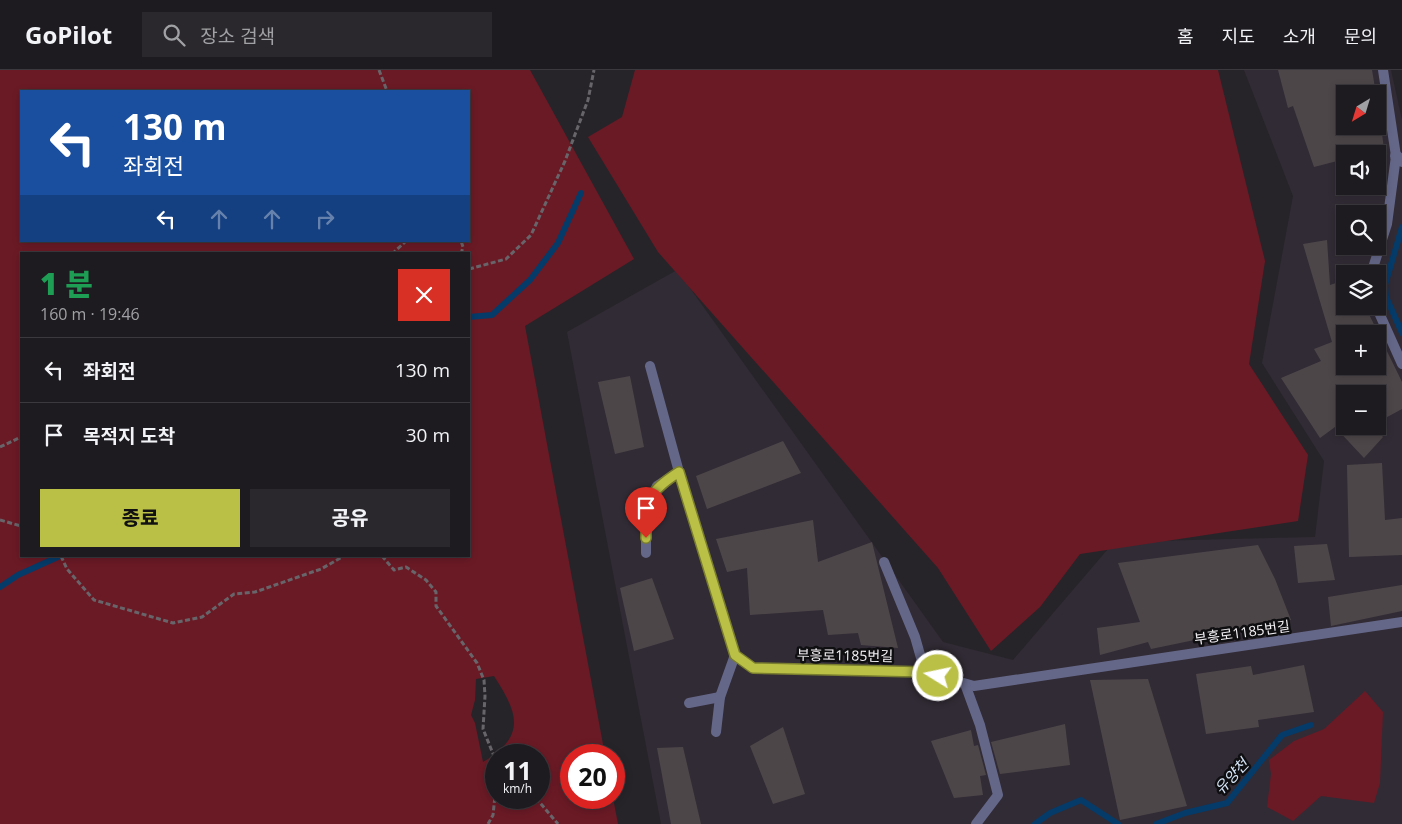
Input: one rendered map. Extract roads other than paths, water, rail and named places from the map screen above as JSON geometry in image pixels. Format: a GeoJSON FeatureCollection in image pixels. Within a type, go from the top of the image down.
{"type":"FeatureCollection","features":[{"type":"Feature","properties":{"kind":"lane"},"geometry":{"type":"LineString","coordinates":[[1375,265],[1388,224],[1399,159],[1383,70]]}},
{"type":"Feature","properties":{"kind":"lane"},"geometry":{"type":"LineString","coordinates":[[1380,315],[1402,364]]}},
{"type":"Feature","properties":{"kind":"lane"},"geometry":{"type":"LineString","coordinates":[[650,366],[679,472],[735,655],[720,697],[716,732]]}},
{"type":"Feature","properties":{"kind":"lane"},"geometry":{"type":"LineString","coordinates":[[646,553],[646,509],[657,486],[679,472]]}},
{"type":"Feature","properties":{"kind":"lane"},"geometry":{"type":"LineString","coordinates":[[884,562],[915,637],[925,672]]}},
{"type":"Feature","properties":{"kind":"lane","name":"부흥로1185번길"},"geometry":{"type":"LineString","coordinates":[[735,655],[753,668],[925,672],[974,686],[1402,622]]}},
{"type":"Feature","properties":{"kind":"lane"},"geometry":{"type":"LineString","coordinates":[[965,684],[980,725],[998,795],[976,824]]}},
{"type":"Feature","properties":{"kind":"lane"},"geometry":{"type":"LineString","coordinates":[[688,704],[720,697]]}},
{"type":"Feature","properties":{"kind":"waterway"},"geometry":{"type":"LineString","coordinates":[[470,317],[492,315],[530,280],[558,243],[581,193]]}},
{"type":"Feature","properties":{"kind":"waterway","name":"유양천"},"geometry":{"type":"LineString","coordinates":[[1402,227],[1385,285],[1386,297],[1402,333]]}},
{"type":"Feature","properties":{"kind":"waterway"},"geometry":{"type":"LineString","coordinates":[[0,587],[18,575],[58,557]]}},
{"type":"Feature","properties":{"kind":"waterway","name":"유양천"},"geometry":{"type":"LineString","coordinates":[[1156,824],[1185,813],[1227,803],[1282,735],[1311,725]]}},
{"type":"Feature","properties":{"kind":"waterway","name":"유양천"},"geometry":{"type":"LineString","coordinates":[[1035,824],[1050,813],[1081,800],[1118,824]]}}]}
